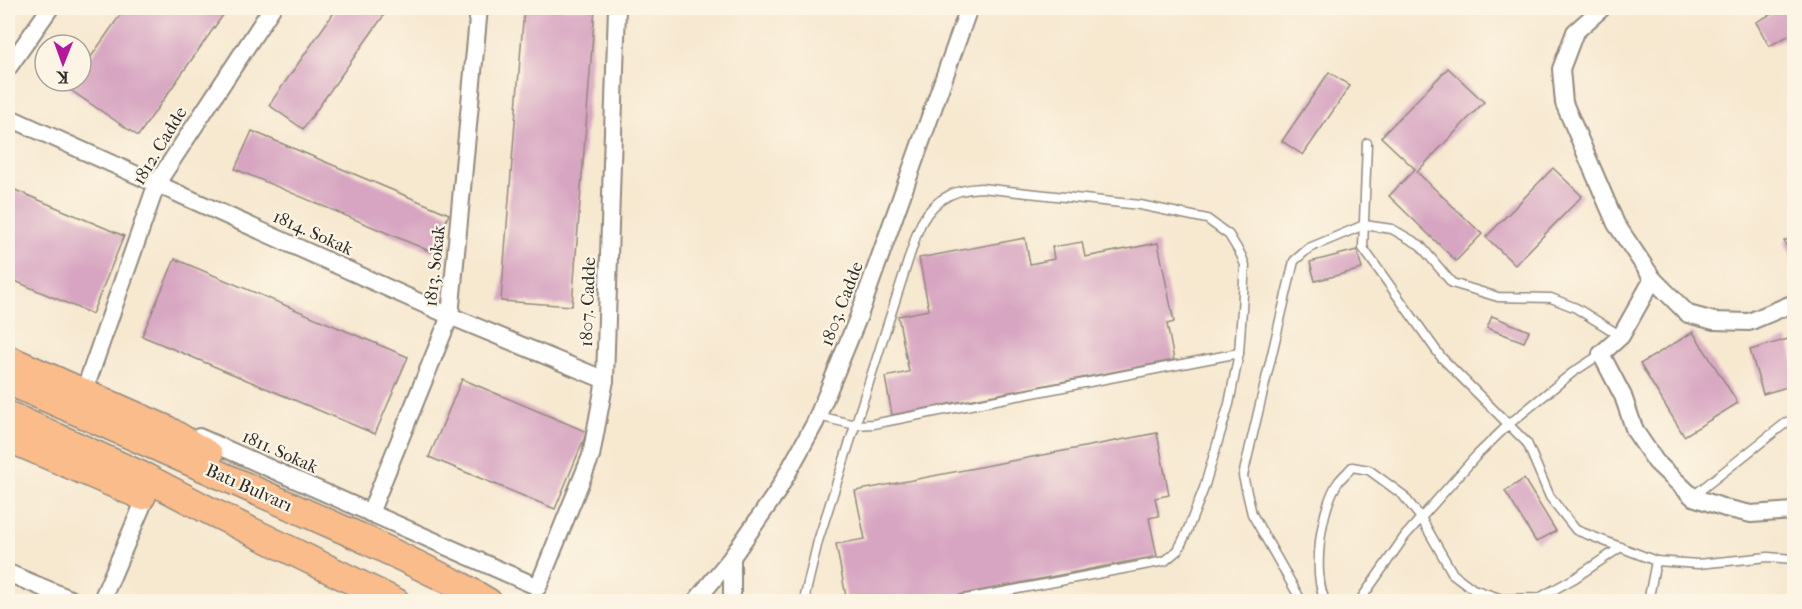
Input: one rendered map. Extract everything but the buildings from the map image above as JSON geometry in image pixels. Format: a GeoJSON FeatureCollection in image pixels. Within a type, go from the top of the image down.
{"type":"FeatureCollection","features":[{"type":"Feature","properties":{"kind":"main road"},"geometry":{"type":"LineString","coordinates":[[8,359],[165,429],[246,477],[251,488]]}},
{"type":"Feature","properties":{"kind":"main road","name":"Batı Bulvarı"},"geometry":{"type":"LineString","coordinates":[[8,381],[360,537],[461,586],[488,602]]}},
{"type":"Feature","properties":{"kind":"main road","name":"Batı Bulvarı"},"geometry":{"type":"LineString","coordinates":[[8,415],[147,488],[210,511],[396,602]]}},
{"type":"Feature","properties":{"kind":"main road"},"geometry":{"type":"LineString","coordinates":[[8,438],[147,488]]}},
{"type":"Feature","properties":{"kind":"street"},"geometry":{"type":"LineString","coordinates":[[8,68],[50,8]]}},
{"type":"Feature","properties":{"kind":"street","name":"1812. Cadde"},"geometry":{"type":"LineString","coordinates":[[86,386],[156,183],[272,8]]}},
{"type":"Feature","properties":{"kind":"street","name":"1813. Sokak"},"geometry":{"type":"LineString","coordinates":[[370,513],[450,316],[479,8]]}},
{"type":"Feature","properties":{"kind":"street","name":"1807. Cadde"},"geometry":{"type":"LineString","coordinates":[[538,587],[591,456],[604,380],[617,8]]}},
{"type":"Feature","properties":{"kind":"street","name":"1803. Cadde"},"geometry":{"type":"LineString","coordinates":[[695,602],[732,557],[777,492],[818,416],[858,318],[969,8]]}},
{"type":"Feature","properties":{"kind":"street"},"geometry":{"type":"LineString","coordinates":[[1602,8],[1575,32],[1561,69],[1564,103],[1616,224],[1653,279],[1688,314],[1714,321],[1749,322],[1794,303]]}},
{"type":"Feature","properties":{"kind":"street","name":"1814. Sokak"},"geometry":{"type":"LineString","coordinates":[[8,117],[450,316],[604,380]]}},
{"type":"Feature","properties":{"kind":"street"},"geometry":{"type":"LineString","coordinates":[[1653,279],[1621,336],[1601,354],[1623,396],[1635,431],[1656,462],[1693,497],[1751,514],[1794,512]]}},
{"type":"Feature","properties":{"kind":"street","name":"1811. Sokak"},"geometry":{"type":"LineString","coordinates":[[8,352],[538,587]]}},
{"type":"Feature","properties":{"kind":"street"},"geometry":{"type":"LineString","coordinates":[[101,602],[147,488]]}},
{"type":"Feature","properties":{"kind":"street"},"geometry":{"type":"LineString","coordinates":[[732,557],[732,602]]}},
{"type":"Feature","properties":{"kind":"street"},"geometry":{"type":"LineString","coordinates":[[8,573],[77,602]]}},
{"type":"Feature","properties":{"kind":"lane"},"geometry":{"type":"LineString","coordinates":[[1367,143],[1363,248],[1441,357],[1527,443],[1550,497],[1576,530],[1656,561],[1698,564],[1768,557],[1794,559]]}},
{"type":"Feature","properties":{"kind":"lane"},"geometry":{"type":"LineString","coordinates":[[808,602],[805,596],[818,541],[922,222],[937,202],[957,191],[969,188],[1140,205],[1207,219],[1218,226],[1236,246],[1245,265],[1239,353],[1229,404],[1204,488],[1183,542],[1165,561],[950,602]]}},
{"type":"Feature","properties":{"kind":"lane"},"geometry":{"type":"LineString","coordinates":[[1302,602],[1252,514],[1243,476],[1294,261],[1309,248],[1364,225],[1392,228],[1420,245],[1452,283],[1498,297],[1551,298],[1576,308],[1621,336]]}},
{"type":"Feature","properties":{"kind":"lane"},"geometry":{"type":"LineString","coordinates":[[818,416],[856,424],[873,424],[1239,353]]}},
{"type":"Feature","properties":{"kind":"lane"},"geometry":{"type":"LineString","coordinates":[[1359,602],[1405,536],[1477,455],[1508,425],[1572,373],[1601,354]]}},
{"type":"Feature","properties":{"kind":"lane"},"geometry":{"type":"LineString","coordinates":[[1693,497],[1787,422]]}},
{"type":"Feature","properties":{"kind":"lane"},"geometry":{"type":"LineString","coordinates":[[1326,602],[1320,592],[1318,553],[1325,514],[1338,482],[1352,467],[1370,470],[1403,495],[1421,518],[1453,574],[1473,589],[1502,599],[1539,598],[1575,578],[1621,547]]}},
{"type":"Feature","properties":{"kind":"lane"},"geometry":{"type":"LineString","coordinates":[[1648,602],[1656,561]]}}]}
